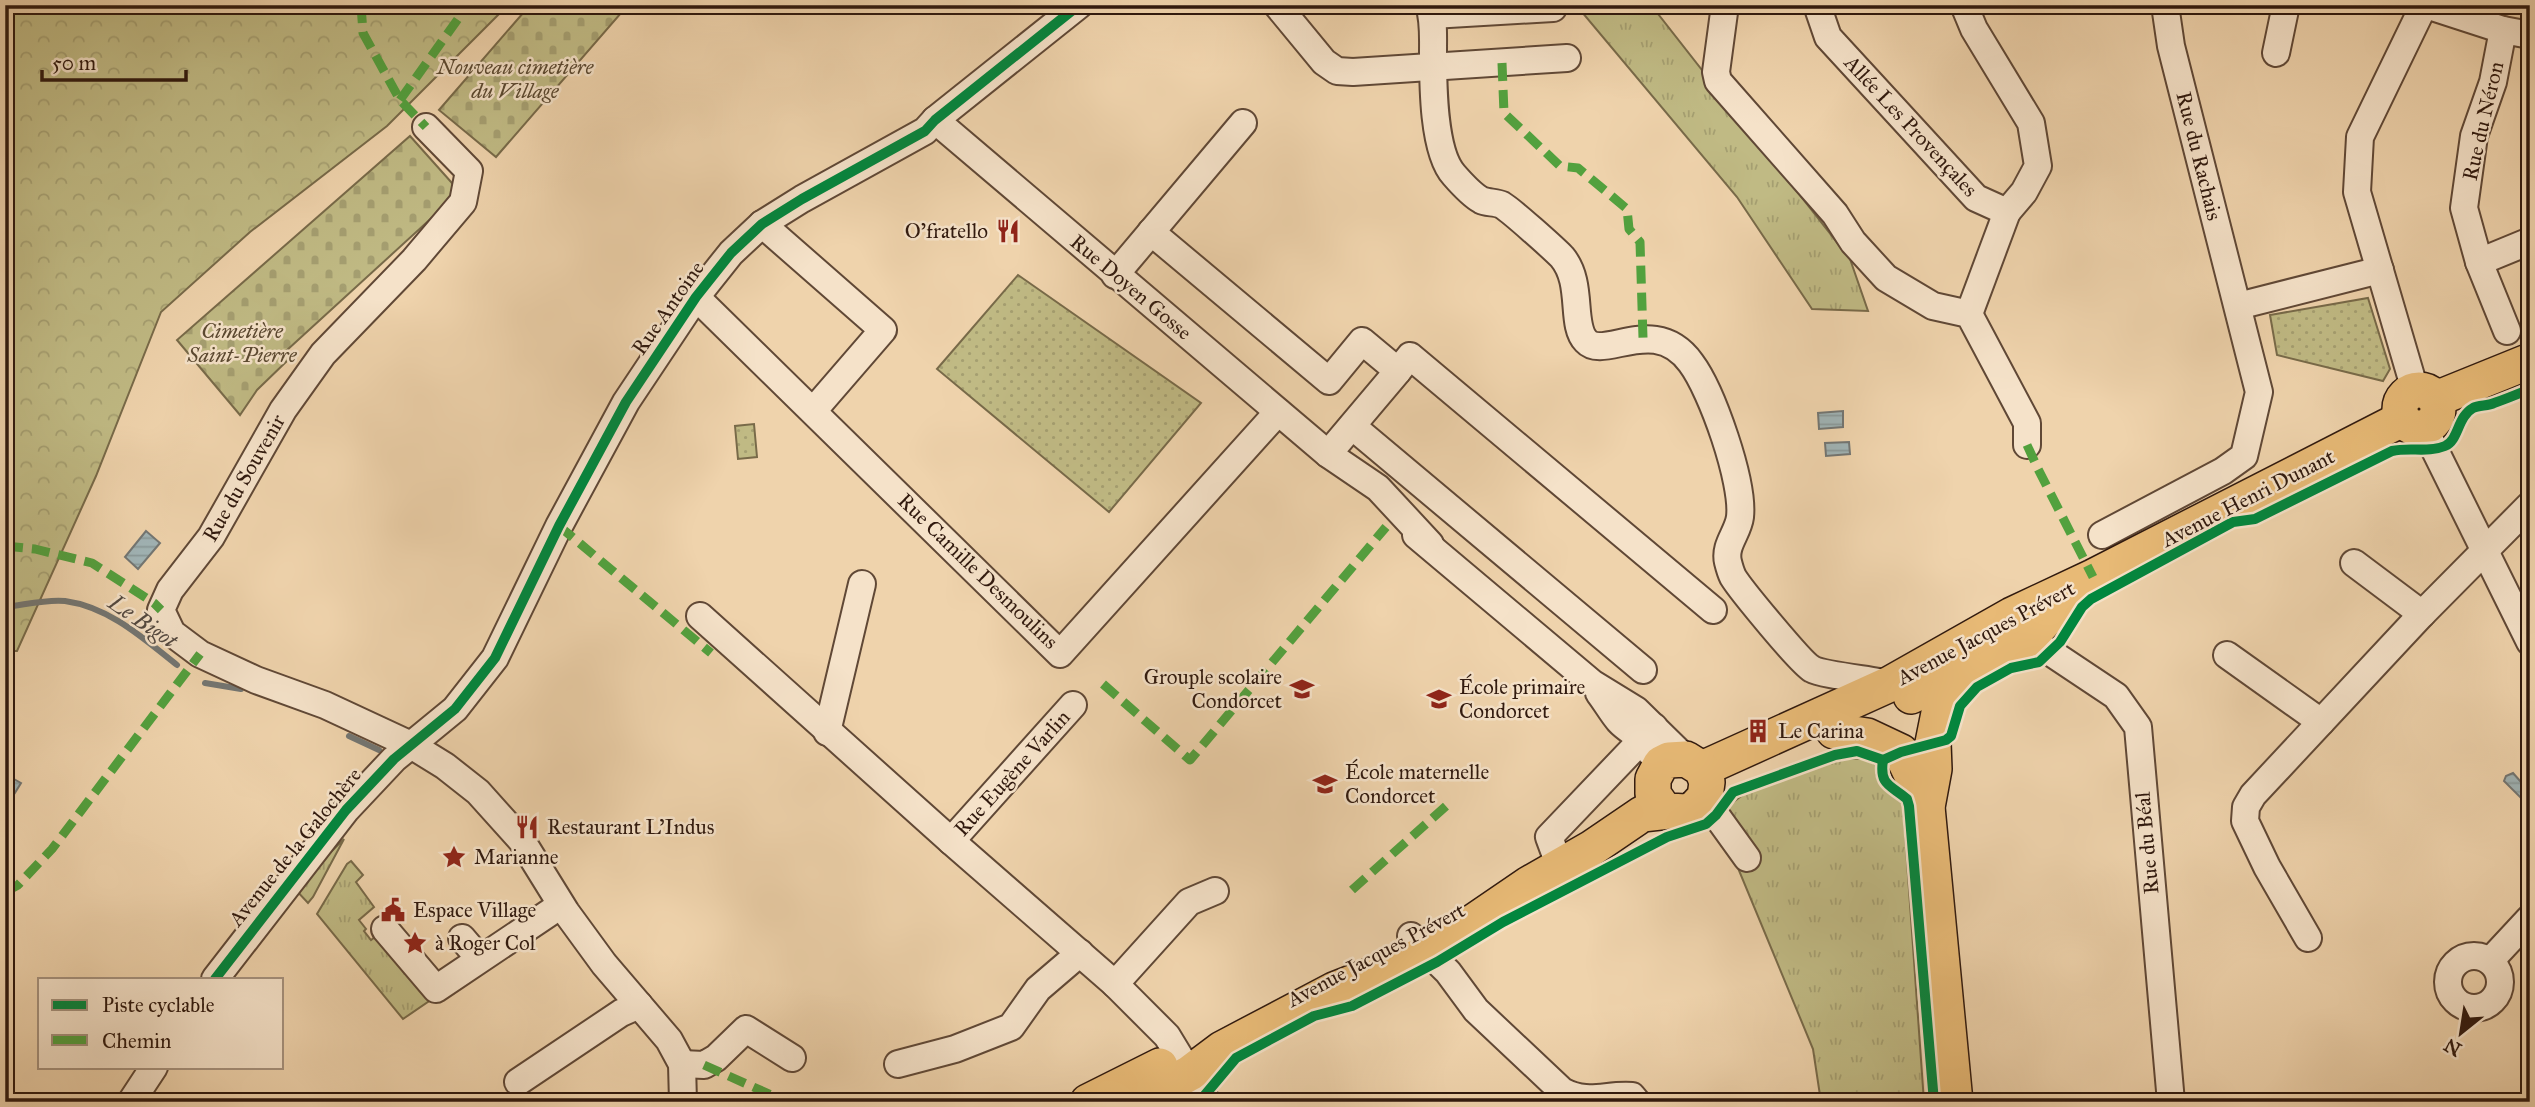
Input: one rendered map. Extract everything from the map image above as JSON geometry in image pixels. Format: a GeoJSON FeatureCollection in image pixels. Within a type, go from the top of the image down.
{"type":"FeatureCollection","features":[{"type":"Feature","properties":{"kind":"main road","name":"Avenue Henri Dunant"},"geometry":{"type":"LineString","coordinates":[[2093,577],[2419,409],[2530,361]]}},
{"type":"Feature","properties":{"kind":"main road","name":"Avenue Jacques Prévert"},"geometry":{"type":"LineString","coordinates":[[1896,695],[1994,625],[2093,577]]}},
{"type":"Feature","properties":{"kind":"main road","name":"Avenue Jacques Prévert"},"geometry":{"type":"LineString","coordinates":[[1137,1102],[1192,1077],[1228,1033],[1492,908],[1606,828],[1681,788],[1836,720],[1857,698],[1896,695],[1965,669],[2028,639],[2060,601],[2093,577]]}},
{"type":"Feature","properties":{"kind":"main road"},"geometry":{"type":"LineString","coordinates":[[1917,747],[1947,693],[1965,669]]}},
{"type":"Feature","properties":{"kind":"main road"},"geometry":{"type":"LineString","coordinates":[[1896,695],[1894,724],[1934,769],[1927,807],[1955,1102]]}},
{"type":"Feature","properties":{"kind":"main road"},"geometry":{"type":"LineString","coordinates":[[1836,720],[1867,736],[1917,747]]}},
{"type":"Feature","properties":{"kind":"main road","name":"Avenue Jacques Prévert"},"geometry":{"type":"LineString","coordinates":[[1420,944],[1558,863]]}},
{"type":"Feature","properties":{"kind":"main road","name":"Avenue Jacques Prévert"},"geometry":{"type":"LineString","coordinates":[[1088,1102],[1192,1077]]}},
{"type":"Feature","properties":{"kind":"street","name":"Rue Antoine"},"geometry":{"type":"LineString","coordinates":[[411,745],[455,709],[495,658],[559,526],[626,402],[696,297],[731,253],[762,224],[925,131],[935,120],[1079,5]]}},
{"type":"Feature","properties":{"kind":"street"},"geometry":{"type":"LineString","coordinates":[[1277,5],[1324,62],[1337,71],[1567,58]]}},
{"type":"Feature","properties":{"kind":"street"},"geometry":{"type":"LineString","coordinates":[[1725,5],[1716,72],[1718,81],[1835,214],[1853,243],[1886,278],[1933,306],[1969,314]]}},
{"type":"Feature","properties":{"kind":"street","name":"Allée Les Provençales"},"geometry":{"type":"LineString","coordinates":[[1817,5],[1828,37],[1861,74],[1976,198],[2007,212]]}},
{"type":"Feature","properties":{"kind":"street"},"geometry":{"type":"LineString","coordinates":[[1964,5],[1974,29],[2031,122],[2038,166],[2024,192],[2007,212],[1969,314],[2027,423],[2027,445]]}},
{"type":"Feature","properties":{"kind":"street","name":"Rue du Rachais"},"geometry":{"type":"LineString","coordinates":[[2102,535],[2223,471],[2244,456],[2259,392],[2171,46],[2165,5]]}},
{"type":"Feature","properties":{"kind":"street"},"geometry":{"type":"LineString","coordinates":[[2276,53],[2286,5]]}},
{"type":"Feature","properties":{"kind":"street"},"geometry":{"type":"LineString","coordinates":[[2530,35],[2503,30],[2425,5],[2360,137],[2357,192],[2419,409],[2484,551],[2530,642]]}},
{"type":"Feature","properties":{"kind":"street"},"geometry":{"type":"LineString","coordinates":[[1553,8],[1431,10],[1439,146],[1452,173],[1482,201],[1501,205],[1562,258],[1574,279],[1580,333],[1587,343],[1597,347],[1643,338],[1657,339],[1675,346],[1691,362],[1717,410],[1740,498],[1740,520],[1728,545],[1727,561],[1734,577],[1813,670],[1896,695]]}},
{"type":"Feature","properties":{"kind":"street","name":"Rue du Néron"},"geometry":{"type":"LineString","coordinates":[[2503,30],[2493,82],[2474,136],[2464,208],[2479,262],[2507,331]]}},
{"type":"Feature","properties":{"kind":"street","name":"Rue Doyen Gosse"},"geometry":{"type":"LineString","coordinates":[[935,120],[1328,453],[1367,500],[1430,544],[1592,683],[1636,710],[1681,788],[1716,815],[1747,858]]}},
{"type":"Feature","properties":{"kind":"street"},"geometry":{"type":"LineString","coordinates":[[1115,275],[1243,123]]}},
{"type":"Feature","properties":{"kind":"street","name":"Rue du Souvenir"},"geometry":{"type":"LineString","coordinates":[[426,127],[470,171],[463,202],[414,260],[323,354],[283,410],[211,537],[170,590],[161,610],[172,633],[200,654],[256,680],[325,705],[411,745],[445,766],[498,811],[522,841],[564,908],[604,964],[669,1040],[682,1064]]}},
{"type":"Feature","properties":{"kind":"street"},"geometry":{"type":"LineString","coordinates":[[762,224],[883,330],[813,411]]}},
{"type":"Feature","properties":{"kind":"street"},"geometry":{"type":"LineString","coordinates":[[1151,232],[1325,379],[1358,418],[1510,559],[1643,670]]}},
{"type":"Feature","properties":{"kind":"street"},"geometry":{"type":"LineString","coordinates":[[2479,262],[2530,242]]}},
{"type":"Feature","properties":{"kind":"street"},"geometry":{"type":"LineString","coordinates":[[2238,306],[2380,270]]}},
{"type":"Feature","properties":{"kind":"street","name":"Rue Camille Desmoulins"},"geometry":{"type":"LineString","coordinates":[[696,297],[1060,654],[1278,412]]}},
{"type":"Feature","properties":{"kind":"street"},"geometry":{"type":"LineString","coordinates":[[1325,379],[1329,381],[1362,341],[1398,371]]}},
{"type":"Feature","properties":{"kind":"street"},"geometry":{"type":"LineString","coordinates":[[1328,453],[1410,356],[1713,610]]}},
{"type":"Feature","properties":{"kind":"street"},"geometry":{"type":"LineString","coordinates":[[2308,938],[2267,867],[2245,821],[2246,807],[2253,795],[2422,614],[2530,505]]}},
{"type":"Feature","properties":{"kind":"street"},"geometry":{"type":"LineString","coordinates":[[1484,591],[1510,559]]}},
{"type":"Feature","properties":{"kind":"street"},"geometry":{"type":"LineString","coordinates":[[2354,563],[2422,614]]}},
{"type":"Feature","properties":{"kind":"street"},"geometry":{"type":"LineString","coordinates":[[827,732],[862,584]]}},
{"type":"Feature","properties":{"kind":"street"},"geometry":{"type":"LineString","coordinates":[[2028,639],[2030,622],[2037,608],[2047,599]]}},
{"type":"Feature","properties":{"kind":"street","name":"Rue Eugène Varlin"},"geometry":{"type":"LineString","coordinates":[[700,616],[827,732],[1115,984],[1167,1036],[1192,1077]]}},
{"type":"Feature","properties":{"kind":"street","name":"Rue du Béal"},"geometry":{"type":"LineString","coordinates":[[1994,625],[2028,639],[2116,696],[2138,727],[2171,1102]]}},
{"type":"Feature","properties":{"kind":"street"},"geometry":{"type":"LineString","coordinates":[[2227,655],[2321,722]]}},
{"type":"Feature","properties":{"kind":"street"},"geometry":{"type":"LineString","coordinates":[[1829,673],[1841,697],[1836,720]]}},
{"type":"Feature","properties":{"kind":"street","name":"Rue Eugène Varlin"},"geometry":{"type":"LineString","coordinates":[[951,841],[1073,705]]}},
{"type":"Feature","properties":{"kind":"street"},"geometry":{"type":"LineString","coordinates":[[1558,863],[1549,837],[1648,732]]}},
{"type":"Feature","properties":{"kind":"street","name":"Avenue de la Galochère"},"geometry":{"type":"LineString","coordinates":[[216,978],[346,810],[370,782],[411,745]]}},
{"type":"Feature","properties":{"kind":"street"},"geometry":{"type":"LineString","coordinates":[[1492,908],[1681,788]]}},
{"type":"Feature","properties":{"kind":"street"},"geometry":{"type":"LineString","coordinates":[[1115,984],[1189,902],[1215,891]]}},
{"type":"Feature","properties":{"kind":"street"},"geometry":{"type":"LineString","coordinates":[[385,929],[436,989],[479,958],[564,908]]}},
{"type":"Feature","properties":{"kind":"street"},"geometry":{"type":"LineString","coordinates":[[2490,961],[2530,918]]}},
{"type":"Feature","properties":{"kind":"street"},"geometry":{"type":"LineString","coordinates":[[462,938],[479,958]]}},
{"type":"Feature","properties":{"kind":"street"},"geometry":{"type":"LineString","coordinates":[[1420,944],[1448,972],[1476,1010],[1562,1091],[1576,1098],[1593,1100],[1618,1095],[1632,1096],[1637,1102]]}},
{"type":"Feature","properties":{"kind":"street"},"geometry":{"type":"LineString","coordinates":[[898,1065],[955,1049],[1011,1027],[1038,989],[1080,953]]}},
{"type":"Feature","properties":{"kind":"street"},"geometry":{"type":"LineString","coordinates":[[519,1082],[621,1013],[639,1005]]}},
{"type":"Feature","properties":{"kind":"street"},"geometry":{"type":"LineString","coordinates":[[683,1102],[682,1064],[704,1065],[716,1058],[746,1029],[792,1058]]}},
{"type":"Feature","properties":{"kind":"street"},"geometry":{"type":"LineString","coordinates":[[131,1102],[153,1068]]}},
{"type":"Feature","properties":{"kind":"green space"},"geometry":{"type":"Polygon","coordinates":[[[5,5],[508,5],[387,126],[250,232],[161,312],[96,476],[17,651],[5,651],[5,5]]]}},
{"type":"Feature","properties":{"kind":"green space","name":"Nouveau cimetière du Village"},"geometry":{"type":"Polygon","coordinates":[[[530,5],[628,5],[496,157],[439,110],[530,5]]]}},
{"type":"Feature","properties":{"kind":"green space"},"geometry":{"type":"Polygon","coordinates":[[[1576,5],[1651,5],[1850,259],[1868,311],[1812,309],[1737,197],[1576,5]]]}},
{"type":"Feature","properties":{"kind":"green space","name":"Cimetière Saint-Pierre"},"geometry":{"type":"Polygon","coordinates":[[[410,136],[460,192],[286,351],[290,358],[257,390],[240,415],[177,340],[410,136]]]}},
{"type":"Feature","properties":{"kind":"green space"},"geometry":{"type":"Polygon","coordinates":[[[1018,275],[1201,403],[1109,512],[937,369],[1018,275]]]}},
{"type":"Feature","properties":{"kind":"green space"},"geometry":{"type":"Polygon","coordinates":[[[2368,298],[2390,369],[2383,381],[2277,355],[2270,315],[2368,298]]]}},
{"type":"Feature","properties":{"kind":"green space"},"geometry":{"type":"Polygon","coordinates":[[[754,424],[757,457],[738,459],[735,426],[754,424]]]}},
{"type":"Feature","properties":{"kind":"green space"},"geometry":{"type":"Polygon","coordinates":[[[1844,758],[1863,759],[1876,764],[1881,785],[1903,805],[1924,1102],[1821,1102],[1813,1049],[1716,815],[1744,794],[1844,758]]]}},
{"type":"Feature","properties":{"kind":"green space"},"geometry":{"type":"Polygon","coordinates":[[[344,839],[313,897],[308,903],[294,888],[344,839]]]}},
{"type":"Feature","properties":{"kind":"green space"},"geometry":{"type":"Polygon","coordinates":[[[351,861],[363,875],[356,882],[374,907],[359,920],[366,929],[364,931],[371,940],[380,933],[435,997],[403,1019],[317,914],[351,861]]]}},
{"type":"Feature","properties":{"kind":"shaded area"},"geometry":{"type":"Polygon","coordinates":[[[1843,411],[1843,427],[1819,429],[1818,413],[1843,411]]]}},
{"type":"Feature","properties":{"kind":"shaded area"},"geometry":{"type":"Polygon","coordinates":[[[1849,442],[1850,454],[1826,456],[1825,443],[1849,442]]]}},
{"type":"Feature","properties":{"kind":"shaded area"},"geometry":{"type":"Polygon","coordinates":[[[146,531],[160,543],[138,569],[125,557],[146,531]]]}},
{"type":"Feature","properties":{"kind":"shaded area"},"geometry":{"type":"Polygon","coordinates":[[[2513,773],[2528,790],[2520,797],[2504,781],[2506,776],[2513,773]]]}},
{"type":"Feature","properties":{"kind":"shaded area"},"geometry":{"type":"Polygon","coordinates":[[[5,774],[21,783],[5,809],[5,774]]]}},
{"type":"Feature","properties":{"kind":"waterway","name":"Le Bigot"},"geometry":{"type":"LineString","coordinates":[[5,607],[50,601],[81,604],[125,625],[177,665]]}},
{"type":"Feature","properties":{"kind":"waterway","name":"Le Bigot"},"geometry":{"type":"LineString","coordinates":[[205,683],[241,689]]}},
{"type":"Feature","properties":{"kind":"waterway","name":"Le Bigot"},"geometry":{"type":"LineString","coordinates":[[349,736],[379,750]]}},
{"type":"Feature","properties":{"kind":"marked path"},"geometry":{"type":"LineString","coordinates":[[361,5],[363,33],[400,100],[426,127]]}},
{"type":"Feature","properties":{"kind":"marked path"},"geometry":{"type":"LineString","coordinates":[[400,100],[468,5]]}},
{"type":"Feature","properties":{"kind":"marked path"},"geometry":{"type":"LineString","coordinates":[[1502,63],[1504,113],[1560,166],[1578,168],[1627,209],[1629,229],[1640,242],[1643,338]]}},
{"type":"Feature","properties":{"kind":"marked path"},"geometry":{"type":"LineString","coordinates":[[2027,445],[2093,577]]}},
{"type":"Feature","properties":{"kind":"marked path"},"geometry":{"type":"LineString","coordinates":[[559,526],[711,653]]}},
{"type":"Feature","properties":{"kind":"marked path"},"geometry":{"type":"LineString","coordinates":[[1103,684],[1190,760],[1386,527]]}},
{"type":"Feature","properties":{"kind":"marked path"},"geometry":{"type":"LineString","coordinates":[[5,546],[35,549],[92,563],[161,610]]}},
{"type":"Feature","properties":{"kind":"marked path"},"geometry":{"type":"LineString","coordinates":[[5,892],[18,885],[52,849],[200,654]]}},
{"type":"Feature","properties":{"kind":"marked path"},"geometry":{"type":"LineString","coordinates":[[1352,890],[1446,806]]}},
{"type":"Feature","properties":{"kind":"marked path"},"geometry":{"type":"LineString","coordinates":[[704,1065],[787,1102]]}},
{"type":"Feature","properties":{"kind":"cycle path"},"geometry":{"type":"LineString","coordinates":[[216,978],[346,810],[394,759],[455,709],[495,658],[559,526],[626,402],[696,297],[731,253],[762,224],[925,131],[935,120],[1079,5]]}},
{"type":"Feature","properties":{"kind":"cycle path"},"geometry":{"type":"LineString","coordinates":[[1883,760],[1901,752],[1946,740],[1951,736],[1960,706],[1977,687],[2011,668],[2039,662],[2060,642],[2082,607],[2091,599],[2233,522],[2255,519],[2392,451],[2445,446],[2453,439],[2464,417],[2473,408],[2492,404],[2530,389]]}},
{"type":"Feature","properties":{"kind":"cycle path"},"geometry":{"type":"LineString","coordinates":[[1193,1102],[1204,1096],[1236,1058],[1314,1016],[1352,1006],[1437,962],[1503,922],[1667,837],[1706,824],[1733,792],[1835,755],[1857,751],[1883,760]]}},
{"type":"Feature","properties":{"kind":"cycle path"},"geometry":{"type":"LineString","coordinates":[[1883,760],[1885,780],[1907,799],[1909,806],[1934,1102]]}},
{"type":"Feature","properties":{"kind":"place","name":"O’fratello"},"geometry":{"type":"Point","coordinates":[1008,231]}},
{"type":"Feature","properties":{"kind":"place","name":"Grouple scolaire Condorcet"},"geometry":{"type":"Point","coordinates":[1302,689]}},
{"type":"Feature","properties":{"kind":"place","name":"École primaire Condorcet"},"geometry":{"type":"Point","coordinates":[1439,699]}},
{"type":"Feature","properties":{"kind":"place","name":"Le Carina"},"geometry":{"type":"Point","coordinates":[1758,731]}},
{"type":"Feature","properties":{"kind":"place","name":"École maternelle Condorcet"},"geometry":{"type":"Point","coordinates":[1325,784]}},
{"type":"Feature","properties":{"kind":"place","name":"Restaurant L'Indus"},"geometry":{"type":"Point","coordinates":[527,827]}},
{"type":"Feature","properties":{"kind":"place","name":"Marianne"},"geometry":{"type":"Point","coordinates":[454,857]}},
{"type":"Feature","properties":{"kind":"place","name":"Espace Village"},"geometry":{"type":"Point","coordinates":[393,910]}},
{"type":"Feature","properties":{"kind":"place","name":"à Roger Col"},"geometry":{"type":"Point","coordinates":[415,943]}}]}
